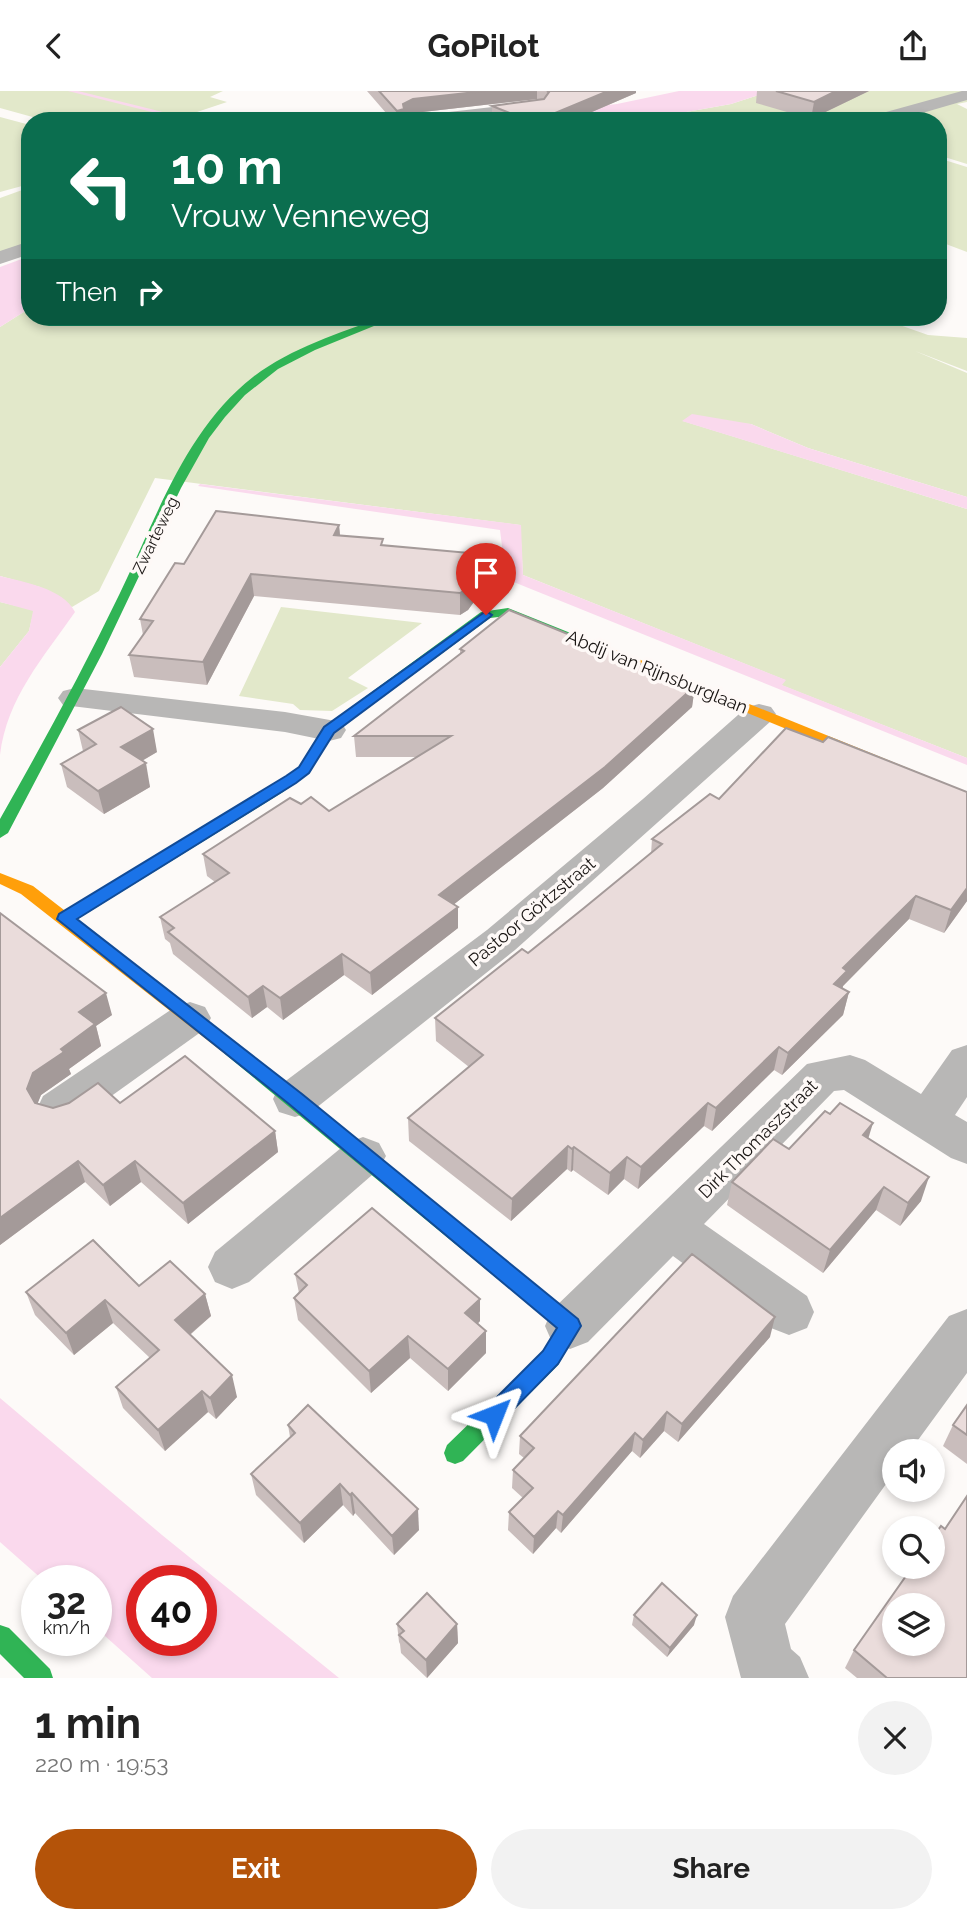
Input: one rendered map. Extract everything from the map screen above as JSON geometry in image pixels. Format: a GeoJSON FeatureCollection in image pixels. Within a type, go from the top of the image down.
{"type":"FeatureCollection","features":[{"type":"Feature","properties":{"kind":"street"},"geometry":{"type":"LineString","coordinates":[[906,112],[967,95]]}},
{"type":"Feature","properties":{"kind":"street"},"geometry":{"type":"LineString","coordinates":[[493,112],[537,107]]}},
{"type":"Feature","properties":{"kind":"street"},"geometry":{"type":"LineString","coordinates":[[0,258],[21,250]]}},
{"type":"Feature","properties":{"kind":"street","name":"Zwarteweg"},"geometry":{"type":"LineString","coordinates":[[0,833],[75,698],[189,467],[220,415],[242,392],[282,362],[368,326]]}},
{"type":"Feature","properties":{"kind":"street","name":"Abdij van Rijnsburglaan"},"geometry":{"type":"LineString","coordinates":[[65,919],[278,789],[304,770],[329,730],[486,615],[508,612],[653,668],[967,799]]}},
{"type":"Feature","properties":{"kind":"street"},"geometry":{"type":"LineString","coordinates":[[75,698],[285,722],[329,730]]}},
{"type":"Feature","properties":{"kind":"street","name":"Pastoor Görtzstraat"},"geometry":{"type":"LineString","coordinates":[[295,1099],[501,940],[759,714]]}},
{"type":"Feature","properties":{"kind":"street"},"geometry":{"type":"LineString","coordinates":[[0,878],[27,890],[295,1099],[570,1326],[551,1357],[455,1453]]}},
{"type":"Feature","properties":{"kind":"street"},"geometry":{"type":"LineString","coordinates":[[59,1109],[190,1018]]}},
{"type":"Feature","properties":{"kind":"street"},"geometry":{"type":"LineString","coordinates":[[928,1120],[967,1062]]}},
{"type":"Feature","properties":{"kind":"street","name":"Dirk Thomaszstraat"},"geometry":{"type":"LineString","coordinates":[[570,1326],[822,1076],[850,1072],[967,1145]]}},
{"type":"Feature","properties":{"kind":"street"},"geometry":{"type":"LineString","coordinates":[[232,1267],[363,1156]]}},
{"type":"Feature","properties":{"kind":"street"},"geometry":{"type":"LineString","coordinates":[[669,1226],[789,1313]]}},
{"type":"Feature","properties":{"kind":"street"},"geometry":{"type":"LineString","coordinates":[[779,1678],[766,1666],[754,1617],[967,1332]]}},
{"type":"Feature","properties":{"kind":"street"},"geometry":{"type":"LineString","coordinates":[[0,1637],[41,1678]]}},
{"type":"Feature","properties":{"kind":"green space"},"geometry":{"type":"Polygon","coordinates":[[[0,91],[223,91],[210,97],[227,102],[197,112],[21,114],[0,108],[0,91]]]}},
{"type":"Feature","properties":{"kind":"green space"},"geometry":{"type":"Polygon","coordinates":[[[771,91],[967,91],[967,102],[957,104],[967,109],[967,164],[947,158],[947,112],[686,112],[731,104],[771,91]]]}},
{"type":"Feature","properties":{"kind":"green space"},"geometry":{"type":"Polygon","coordinates":[[[0,117],[21,123],[21,186],[0,192],[0,117]]]}},
{"type":"Feature","properties":{"kind":"green space"},"geometry":{"type":"Polygon","coordinates":[[[947,161],[967,167],[967,252],[947,244],[947,161]]]}},
{"type":"Feature","properties":{"kind":"green space"},"geometry":{"type":"Polygon","coordinates":[[[21,190],[21,246],[0,254],[0,198],[21,190]]]}},
{"type":"Feature","properties":{"kind":"green space"},"geometry":{"type":"Polygon","coordinates":[[[21,314],[21,326],[902,326],[928,335],[967,338],[967,371],[915,351],[967,373],[967,497],[808,448],[751,424],[683,421],[967,509],[967,758],[781,685],[785,680],[523,575],[520,525],[155,478],[99,591],[72,607],[40,587],[0,576],[0,327],[21,314]]]}},
{"type":"Feature","properties":{"kind":"green space"},"geometry":{"type":"Polygon","coordinates":[[[0,602],[34,610],[29,631],[0,667],[0,602]]]}},
{"type":"Feature","properties":{"kind":"green space"},"geometry":{"type":"Polygon","coordinates":[[[281,607],[422,623],[348,678],[368,688],[332,711],[300,710],[293,704],[239,696],[281,607]]]}},
{"type":"Feature","properties":{"kind":"shaded area"},"geometry":{"type":"Polygon","coordinates":[[[679,91],[771,91],[731,104],[686,112],[541,112],[617,104],[679,91]]]}},
{"type":"Feature","properties":{"kind":"shaded area"},"geometry":{"type":"Polygon","coordinates":[[[21,259],[21,314],[0,327],[0,267],[21,259]]]}},
{"type":"Feature","properties":{"kind":"shaded area"},"geometry":{"type":"Polygon","coordinates":[[[692,414],[751,424],[808,448],[967,497],[967,509],[682,421],[692,414]]]}},
{"type":"Feature","properties":{"kind":"shaded area"},"geometry":{"type":"Polygon","coordinates":[[[200,484],[521,525],[523,575],[786,680],[782,685],[967,758],[967,765],[506,579],[500,530],[198,486],[200,484]]]}},
{"type":"Feature","properties":{"kind":"shaded area"},"geometry":{"type":"Polygon","coordinates":[[[0,576],[52,592],[61,597],[75,612],[18,697],[4,734],[0,755],[0,667],[29,631],[33,611],[0,602],[0,576]]]}},
{"type":"Feature","properties":{"kind":"shaded area"},"geometry":{"type":"Polygon","coordinates":[[[0,1398],[199,1565],[126,1565],[126,1655],[112,1642],[112,1565],[26,1565],[0,1542],[0,1398]]]}},
{"type":"Feature","properties":{"kind":"shaded area"},"geometry":{"type":"Polygon","coordinates":[[[217,1579],[339,1678],[152,1678],[127,1656],[217,1656],[217,1579]]]}},
{"type":"Feature","properties":{"kind":"building"},"geometry":{"type":"Polygon","coordinates":[[[379,91],[485,91],[413,99],[403,104],[404,109],[397,111],[379,91]]]}},
{"type":"Feature","properties":{"kind":"building"},"geometry":{"type":"Polygon","coordinates":[[[547,91],[608,91],[558,112],[507,112],[492,106],[544,99],[549,92],[547,91]]]}},
{"type":"Feature","properties":{"kind":"building"},"geometry":{"type":"Polygon","coordinates":[[[776,91],[836,91],[814,102],[776,91]]]}},
{"type":"Feature","properties":{"kind":"building"},"geometry":{"type":"Polygon","coordinates":[[[216,511],[339,525],[334,535],[383,539],[381,545],[492,555],[468,588],[460,593],[251,574],[203,662],[129,655],[153,621],[140,619],[175,563],[184,564],[216,511]]]}},
{"type":"Feature","properties":{"kind":"building"},"geometry":{"type":"Polygon","coordinates":[[[509,610],[695,686],[605,767],[439,895],[458,907],[370,973],[342,954],[280,998],[263,986],[248,997],[168,932],[174,928],[160,917],[229,873],[203,854],[290,798],[301,804],[311,797],[329,811],[451,736],[354,736],[464,651],[460,649],[509,610]]]}},
{"type":"Feature","properties":{"kind":"building"},"geometry":{"type":"Polygon","coordinates":[[[121,707],[153,729],[121,747],[146,763],[98,791],[61,764],[96,744],[78,730],[121,707]]]}},
{"type":"Feature","properties":{"kind":"building"},"geometry":{"type":"Polygon","coordinates":[[[786,728],[823,742],[828,737],[967,792],[967,888],[951,910],[916,896],[843,968],[847,971],[834,984],[849,992],[788,1053],[779,1047],[716,1108],[708,1103],[641,1167],[627,1157],[610,1173],[574,1147],[572,1149],[568,1146],[512,1199],[408,1118],[483,1055],[435,1018],[522,949],[528,953],[584,908],[662,844],[652,839],[710,794],[719,799],[786,728]]]}},
{"type":"Feature","properties":{"kind":"building"},"geometry":{"type":"Polygon","coordinates":[[[0,913],[106,993],[79,1012],[95,1024],[61,1049],[64,1052],[33,1073],[27,1089],[35,1103],[53,1108],[69,1103],[98,1083],[120,1103],[185,1056],[275,1131],[183,1203],[135,1161],[103,1185],[78,1161],[0,1218],[0,913]]]}},
{"type":"Feature","properties":{"kind":"building"},"geometry":{"type":"Polygon","coordinates":[[[840,1103],[873,1123],[863,1135],[929,1177],[908,1203],[884,1187],[830,1250],[732,1182],[773,1139],[789,1149],[825,1111],[830,1114],[840,1103]]]}},
{"type":"Feature","properties":{"kind":"building"},"geometry":{"type":"Polygon","coordinates":[[[372,1208],[480,1299],[465,1313],[486,1331],[448,1369],[408,1336],[369,1371],[294,1298],[307,1285],[295,1274],[372,1208]]]}},
{"type":"Feature","properties":{"kind":"building"},"geometry":{"type":"Polygon","coordinates":[[[93,1240],[139,1286],[170,1261],[205,1294],[175,1320],[232,1375],[210,1398],[202,1391],[158,1430],[116,1387],[159,1350],[105,1300],[66,1333],[26,1292],[93,1240]]]}},
{"type":"Feature","properties":{"kind":"building"},"geometry":{"type":"Polygon","coordinates":[[[692,1254],[775,1317],[682,1424],[667,1412],[643,1440],[635,1433],[563,1515],[558,1511],[534,1537],[509,1512],[533,1488],[513,1470],[534,1448],[520,1436],[692,1254]]]}},
{"type":"Feature","properties":{"kind":"building"},"geometry":{"type":"Polygon","coordinates":[[[308,1405],[418,1509],[392,1536],[352,1493],[350,1495],[340,1484],[300,1523],[251,1474],[295,1433],[288,1425],[308,1405]]]}},
{"type":"Feature","properties":{"kind":"building"},"geometry":{"type":"Polygon","coordinates":[[[967,1405],[967,1435],[953,1425],[967,1405]]]}},
{"type":"Feature","properties":{"kind":"building"},"geometry":{"type":"Polygon","coordinates":[[[967,1496],[967,1678],[887,1678],[854,1650],[882,1610],[882,1656],[945,1656],[945,1593],[894,1593],[904,1579],[945,1579],[945,1529],[967,1496]]]}},
{"type":"Feature","properties":{"kind":"building"},"geometry":{"type":"Polygon","coordinates":[[[662,1583],[697,1615],[670,1648],[634,1615],[662,1583]]]}},
{"type":"Feature","properties":{"kind":"building"},"geometry":{"type":"Polygon","coordinates":[[[427,1593],[457,1624],[426,1660],[399,1635],[404,1631],[397,1624],[427,1593]]]}},
{"type":"Feature","properties":{"kind":"waterway"},"geometry":{"type":"LineString","coordinates":[[71,91],[159,112]]}},
{"type":"Feature","properties":{"kind":"traffic: fast"},"geometry":{"type":"LineString","coordinates":[[0,833],[96,654],[175,488],[204,438],[241,393],[274,367],[312,347],[366,326]]}},
{"type":"Feature","properties":{"kind":"traffic: fast"},"geometry":{"type":"LineString","coordinates":[[65,919],[278,789],[304,770],[329,730],[486,615],[508,612],[606,650]]}},
{"type":"Feature","properties":{"kind":"traffic: fast"},"geometry":{"type":"LineString","coordinates":[[231,1049],[570,1326],[551,1358],[455,1453]]}},
{"type":"Feature","properties":{"kind":"traffic: fast"},"geometry":{"type":"LineString","coordinates":[[0,1637],[41,1678]]}},
{"type":"Feature","properties":{"kind":"traffic: slow"},"geometry":{"type":"LineString","coordinates":[[606,650],[967,798]]}},
{"type":"Feature","properties":{"kind":"traffic: slow"},"geometry":{"type":"LineString","coordinates":[[0,878],[27,890],[231,1049]]}},
{"type":"Feature","properties":{"kind":"route"},"geometry":{"type":"LineString","coordinates":[[486,615],[329,730],[304,770],[278,789],[65,919],[295,1099],[570,1326],[551,1357],[494,1415]]}}]}
